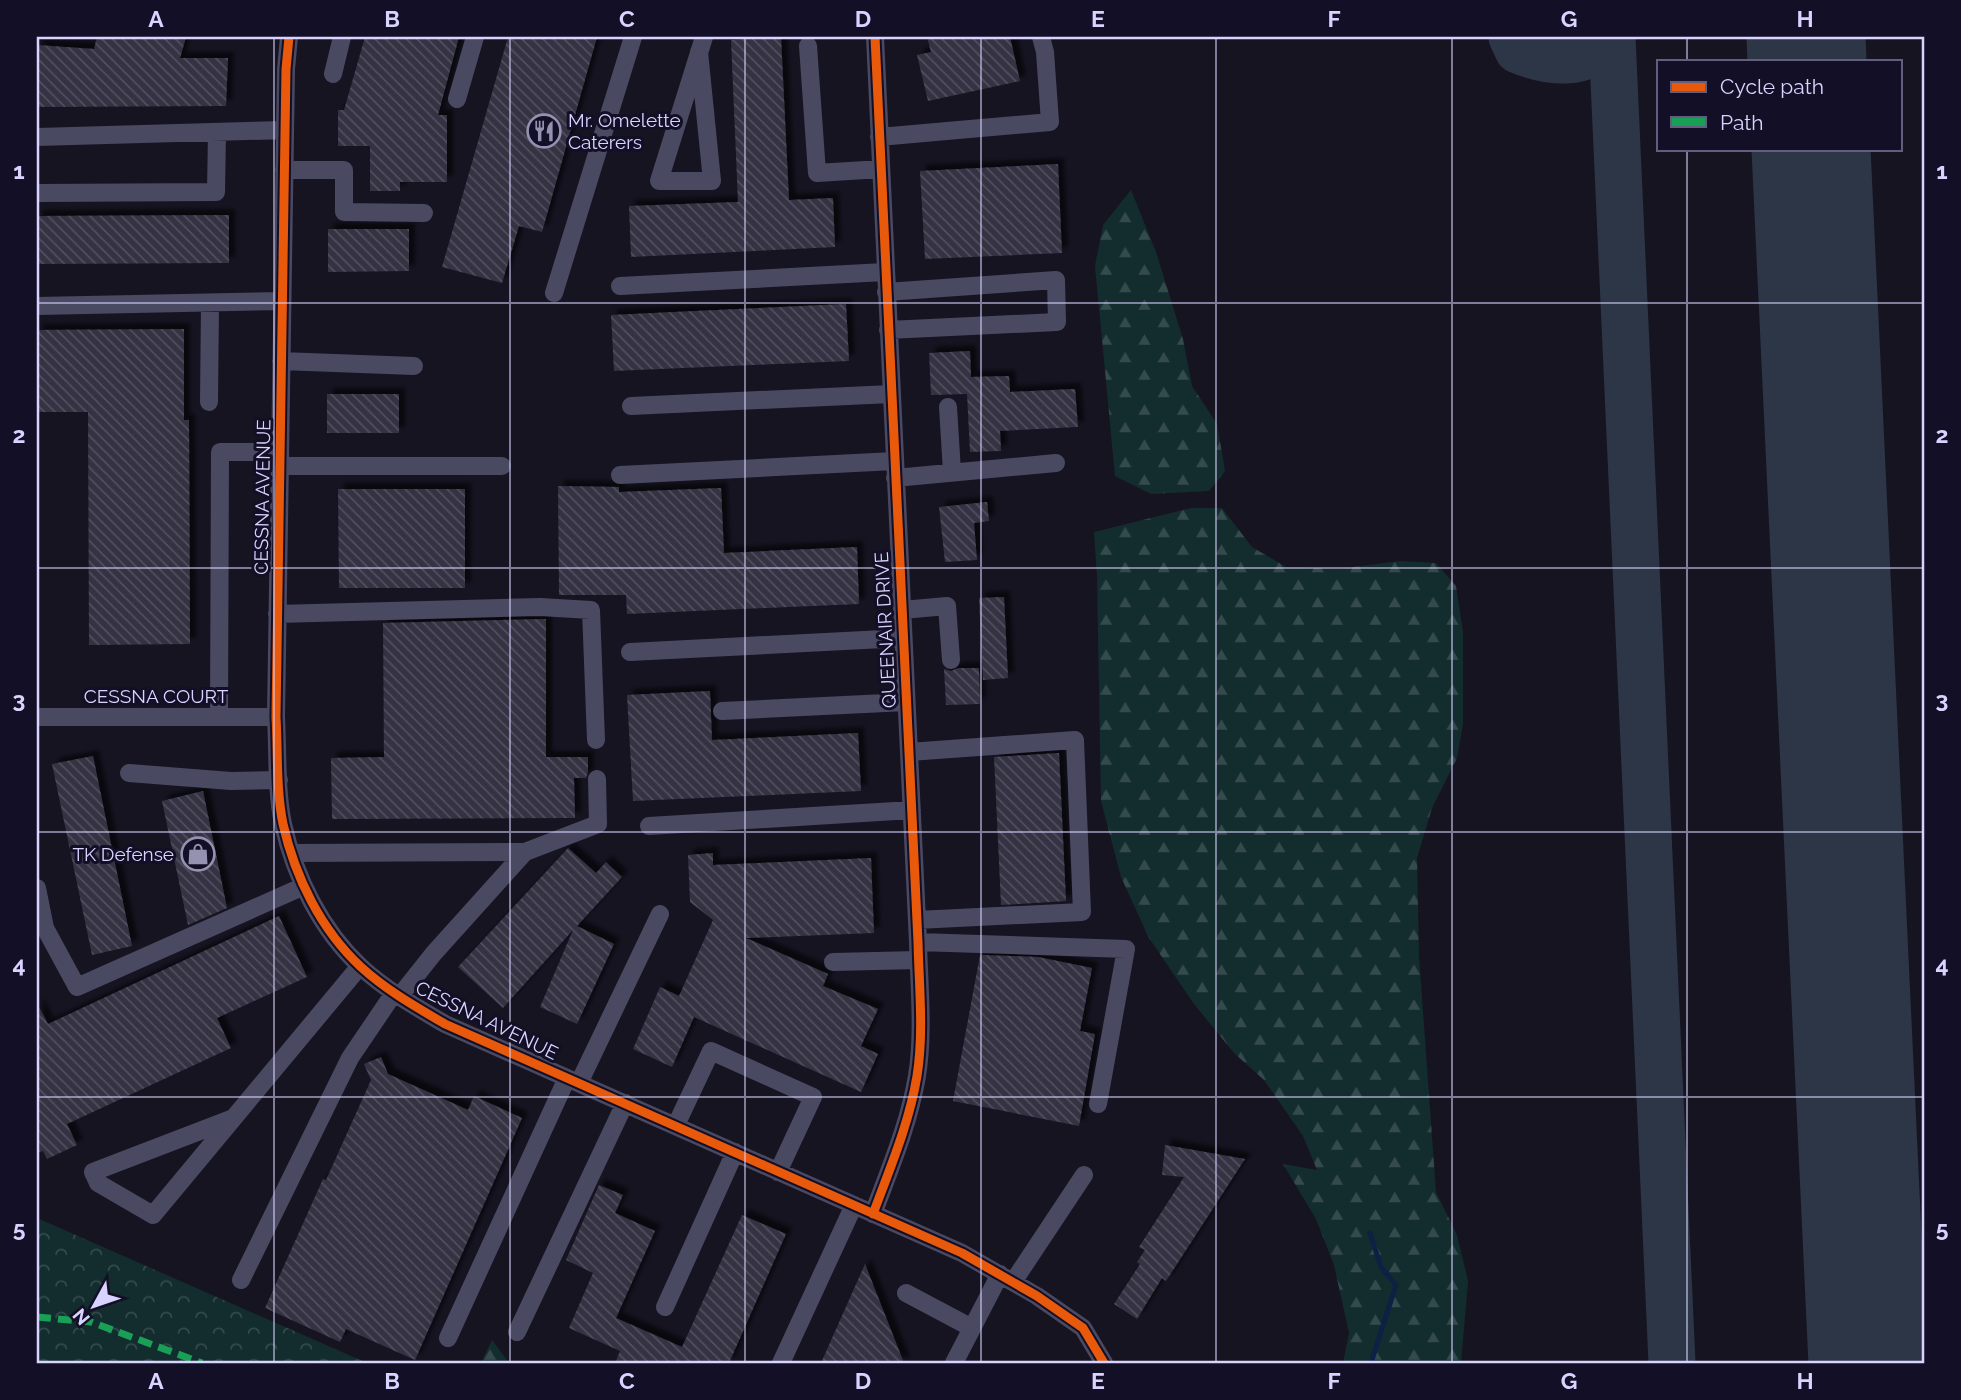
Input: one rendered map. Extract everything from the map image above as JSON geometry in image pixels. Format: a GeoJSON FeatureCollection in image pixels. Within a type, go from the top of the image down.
{"type":"FeatureCollection","features":[{"type":"Feature","properties":{"kind":"street","name":"CESSNA AVENUE"},"geometry":{"type":"LineString","coordinates":[[289,37],[284,170],[275,717],[283,822],[304,886],[329,929],[360,967],[396,995],[445,1024],[962,1253],[1037,1296],[1083,1328],[1104,1363]]}},
{"type":"Feature","properties":{"kind":"street"},"geometry":{"type":"LineString","coordinates":[[333,74],[342,37]]}},
{"type":"Feature","properties":{"kind":"street"},"geometry":{"type":"LineString","coordinates":[[457,99],[475,37]]}},
{"type":"Feature","properties":{"kind":"street"},"geometry":{"type":"LineString","coordinates":[[554,293],[632,37]]}},
{"type":"Feature","properties":{"kind":"street","name":"QUEENAIR DRIVE"},"geometry":{"type":"LineString","coordinates":[[873,1214],[909,1115],[917,1074],[920,1033],[917,920],[875,37]]}},
{"type":"Feature","properties":{"kind":"street"},"geometry":{"type":"LineString","coordinates":[[879,137],[1050,122],[1045,52],[1041,37]]}},
{"type":"Feature","properties":{"kind":"street"},"geometry":{"type":"LineString","coordinates":[[702,44],[712,181],[659,181],[691,78],[702,44]]}},
{"type":"Feature","properties":{"kind":"street"},"geometry":{"type":"LineString","coordinates":[[808,46],[817,173],[881,169]]}},
{"type":"Feature","properties":{"kind":"street"},"geometry":{"type":"LineString","coordinates":[[37,137],[285,130]]}},
{"type":"Feature","properties":{"kind":"street"},"geometry":{"type":"LineString","coordinates":[[37,193],[216,192],[217,132]]}},
{"type":"Feature","properties":{"kind":"street"},"geometry":{"type":"LineString","coordinates":[[284,170],[344,170],[344,212],[425,213]]}},
{"type":"Feature","properties":{"kind":"street"},"geometry":{"type":"LineString","coordinates":[[620,286],[885,272]]}},
{"type":"Feature","properties":{"kind":"street"},"geometry":{"type":"LineString","coordinates":[[886,292],[1056,280],[1057,322],[888,330]]}},
{"type":"Feature","properties":{"kind":"street"},"geometry":{"type":"LineString","coordinates":[[37,306],[282,301]]}},
{"type":"Feature","properties":{"kind":"street"},"geometry":{"type":"LineString","coordinates":[[209,402],[210,303]]}},
{"type":"Feature","properties":{"kind":"street"},"geometry":{"type":"LineString","coordinates":[[281,361],[414,366]]}},
{"type":"Feature","properties":{"kind":"street"},"geometry":{"type":"LineString","coordinates":[[631,406],[891,394]]}},
{"type":"Feature","properties":{"kind":"street"},"geometry":{"type":"LineString","coordinates":[[948,407],[952,472]]}},
{"type":"Feature","properties":{"kind":"street"},"geometry":{"type":"LineString","coordinates":[[219,717],[220,452],[280,459],[502,466]]}},
{"type":"Feature","properties":{"kind":"street"},"geometry":{"type":"LineString","coordinates":[[620,475],[894,469],[952,472],[1056,463]]}},
{"type":"Feature","properties":{"kind":"street"},"geometry":{"type":"LineString","coordinates":[[902,610],[947,606],[951,660]]}},
{"type":"Feature","properties":{"kind":"street"},"geometry":{"type":"LineString","coordinates":[[277,614],[540,607],[591,610],[596,740]]}},
{"type":"Feature","properties":{"kind":"street"},"geometry":{"type":"LineString","coordinates":[[630,652],[903,638]]}},
{"type":"Feature","properties":{"kind":"street"},"geometry":{"type":"LineString","coordinates":[[722,711],[906,702]]}},
{"type":"Feature","properties":{"kind":"street","name":"CESSNA COURT"},"geometry":{"type":"LineString","coordinates":[[37,718],[275,717]]}},
{"type":"Feature","properties":{"kind":"street"},"geometry":{"type":"LineString","coordinates":[[908,752],[1075,740],[1082,912],[917,920]]}},
{"type":"Feature","properties":{"kind":"street"},"geometry":{"type":"LineString","coordinates":[[129,773],[231,781],[279,780]]}},
{"type":"Feature","properties":{"kind":"street"},"geometry":{"type":"LineString","coordinates":[[292,853],[525,852],[598,824],[597,779]]}},
{"type":"Feature","properties":{"kind":"street"},"geometry":{"type":"LineString","coordinates":[[649,826],[912,810]]}},
{"type":"Feature","properties":{"kind":"street"},"geometry":{"type":"LineString","coordinates":[[241,1280],[350,1058],[396,995],[525,852]]}},
{"type":"Feature","properties":{"kind":"street"},"geometry":{"type":"LineString","coordinates":[[37,888],[45,928],[76,987],[304,886]]}},
{"type":"Feature","properties":{"kind":"street"},"geometry":{"type":"LineString","coordinates":[[448,1338],[573,1081],[660,914]]}},
{"type":"Feature","properties":{"kind":"street"},"geometry":{"type":"LineString","coordinates":[[833,962],[918,951],[1126,949],[1098,1104]]}},
{"type":"Feature","properties":{"kind":"street"},"geometry":{"type":"LineString","coordinates":[[231,1119],[93,1172],[99,1183],[153,1215],[360,967]]}},
{"type":"Feature","properties":{"kind":"street"},"geometry":{"type":"LineString","coordinates":[[676,1125],[711,1052],[813,1097],[778,1172]]}},
{"type":"Feature","properties":{"kind":"street"},"geometry":{"type":"LineString","coordinates":[[517,1332],[625,1103]]}},
{"type":"Feature","properties":{"kind":"street"},"geometry":{"type":"LineString","coordinates":[[664,1307],[735,1152]]}},
{"type":"Feature","properties":{"kind":"street"},"geometry":{"type":"LineString","coordinates":[[954,1363],[972,1328],[1006,1278],[1084,1175]]}},
{"type":"Feature","properties":{"kind":"street"},"geometry":{"type":"LineString","coordinates":[[781,1363],[854,1205]]}},
{"type":"Feature","properties":{"kind":"street"},"geometry":{"type":"LineString","coordinates":[[906,1293],[972,1328]]}},
{"type":"Feature","properties":{"kind":"green space"},"geometry":{"type":"Polygon","coordinates":[[[1131,190],[1156,252],[1183,339],[1192,386],[1217,424],[1225,471],[1209,491],[1151,494],[1115,476],[1095,266],[1103,225],[1131,190]]]}},
{"type":"Feature","properties":{"kind":"green space"},"geometry":{"type":"Polygon","coordinates":[[[1191,508],[1222,508],[1252,547],[1286,567],[1339,569],[1400,561],[1436,563],[1456,586],[1463,632],[1463,724],[1457,758],[1432,808],[1417,858],[1419,956],[1436,1192],[1457,1235],[1468,1281],[1461,1363],[1343,1363],[1349,1333],[1334,1265],[1316,1219],[1283,1164],[1317,1170],[1303,1136],[1264,1080],[1234,1053],[1194,1004],[1149,938],[1121,877],[1101,801],[1094,532],[1191,508]]]}},
{"type":"Feature","properties":{"kind":"green space"},"geometry":{"type":"Polygon","coordinates":[[[37,1218],[367,1363],[37,1363],[37,1218]]]}},
{"type":"Feature","properties":{"kind":"green space"},"geometry":{"type":"Polygon","coordinates":[[[492,1340],[509,1363],[481,1363],[492,1340]]]}},
{"type":"Feature","properties":{"kind":"building"},"geometry":{"type":"Polygon","coordinates":[[[97,37],[186,37],[180,58],[228,58],[226,106],[37,107],[37,45],[94,49],[97,37]]]}},
{"type":"Feature","properties":{"kind":"building"},"geometry":{"type":"Polygon","coordinates":[[[365,37],[459,37],[438,115],[447,115],[447,182],[400,182],[400,191],[370,191],[370,146],[338,146],[338,110],[344,110],[365,37]]]}},
{"type":"Feature","properties":{"kind":"building"},"geometry":{"type":"Polygon","coordinates":[[[508,37],[597,37],[542,232],[519,226],[502,283],[442,267],[508,37]]]}},
{"type":"Feature","properties":{"kind":"building"},"geometry":{"type":"Polygon","coordinates":[[[781,37],[789,200],[833,198],[835,247],[631,257],[629,206],[738,202],[731,40],[781,37]]]}},
{"type":"Feature","properties":{"kind":"building"},"geometry":{"type":"Polygon","coordinates":[[[927,37],[1010,37],[1020,81],[928,101],[917,55],[931,52],[927,37]]]}},
{"type":"Feature","properties":{"kind":"building"},"geometry":{"type":"Polygon","coordinates":[[[1058,164],[1062,253],[925,259],[920,171],[1058,164]]]}},
{"type":"Feature","properties":{"kind":"building"},"geometry":{"type":"Polygon","coordinates":[[[229,215],[229,263],[37,264],[37,216],[229,215]]]}},
{"type":"Feature","properties":{"kind":"building"},"geometry":{"type":"Polygon","coordinates":[[[328,229],[409,229],[409,271],[328,272],[328,229]]]}},
{"type":"Feature","properties":{"kind":"building"},"geometry":{"type":"Polygon","coordinates":[[[846,304],[849,361],[614,371],[611,315],[846,304]]]}},
{"type":"Feature","properties":{"kind":"building"},"geometry":{"type":"Polygon","coordinates":[[[184,329],[184,420],[189,420],[190,644],[89,645],[88,412],[37,412],[37,330],[184,329]]]}},
{"type":"Feature","properties":{"kind":"building"},"geometry":{"type":"Polygon","coordinates":[[[970,351],[971,377],[1009,376],[1010,392],[1075,389],[1078,427],[1000,431],[1001,451],[970,452],[967,394],[931,395],[929,353],[970,351]]]}},
{"type":"Feature","properties":{"kind":"building"},"geometry":{"type":"Polygon","coordinates":[[[327,394],[399,394],[399,433],[327,433],[327,394]]]}},
{"type":"Feature","properties":{"kind":"building"},"geometry":{"type":"Polygon","coordinates":[[[558,486],[619,487],[619,492],[721,488],[724,553],[857,547],[859,604],[627,614],[626,595],[559,595],[558,486]]]}},
{"type":"Feature","properties":{"kind":"building"},"geometry":{"type":"Polygon","coordinates":[[[338,489],[465,489],[465,588],[339,588],[338,489]]]}},
{"type":"Feature","properties":{"kind":"building"},"geometry":{"type":"Polygon","coordinates":[[[987,502],[989,521],[974,523],[977,560],[945,562],[939,507],[987,502]]]}},
{"type":"Feature","properties":{"kind":"building"},"geometry":{"type":"Polygon","coordinates":[[[1004,597],[1008,678],[983,680],[979,598],[1004,597]]]}},
{"type":"Feature","properties":{"kind":"building"},"geometry":{"type":"Polygon","coordinates":[[[546,619],[546,757],[588,757],[586,778],[574,778],[575,818],[332,819],[331,758],[384,757],[383,623],[546,619]]]}},
{"type":"Feature","properties":{"kind":"building"},"geometry":{"type":"Polygon","coordinates":[[[958,668],[979,668],[980,704],[946,705],[944,669],[951,671],[958,668]]]}},
{"type":"Feature","properties":{"kind":"building"},"geometry":{"type":"Polygon","coordinates":[[[710,691],[712,740],[858,733],[861,791],[633,801],[627,695],[710,691]]]}},
{"type":"Feature","properties":{"kind":"building"},"geometry":{"type":"Polygon","coordinates":[[[1059,753],[1066,901],[1001,905],[994,757],[1059,753]]]}},
{"type":"Feature","properties":{"kind":"building"},"geometry":{"type":"Polygon","coordinates":[[[93,756],[132,946],[92,955],[52,764],[93,756]]]}},
{"type":"Feature","properties":{"kind":"building"},"geometry":{"type":"Polygon","coordinates":[[[203,791],[227,908],[188,925],[162,801],[203,791]]]}},
{"type":"Feature","properties":{"kind":"building"},"geometry":{"type":"Polygon","coordinates":[[[568,848],[596,873],[606,862],[622,877],[577,926],[614,944],[577,1024],[540,1007],[573,930],[503,1008],[458,967],[568,848]]]}},
{"type":"Feature","properties":{"kind":"building"},"geometry":{"type":"Polygon","coordinates":[[[713,853],[713,865],[871,858],[874,933],[746,938],[828,974],[823,986],[878,1009],[861,1046],[878,1054],[861,1092],[694,1017],[672,1067],[633,1049],[660,987],[679,996],[713,920],[690,902],[688,855],[713,853]]]}},
{"type":"Feature","properties":{"kind":"building"},"geometry":{"type":"Polygon","coordinates":[[[279,916],[307,977],[217,1018],[231,1048],[67,1124],[77,1145],[47,1159],[43,1151],[37,1153],[37,1003],[48,1024],[279,916]]]}},
{"type":"Feature","properties":{"kind":"building"},"geometry":{"type":"Polygon","coordinates":[[[980,955],[1038,957],[1092,968],[1080,1031],[1095,1034],[1079,1126],[953,1101],[980,955]]]}},
{"type":"Feature","properties":{"kind":"building"},"geometry":{"type":"Polygon","coordinates":[[[381,1057],[388,1074],[468,1110],[474,1096],[522,1118],[415,1360],[346,1329],[340,1342],[265,1308],[371,1080],[364,1064],[381,1057]]]}},
{"type":"Feature","properties":{"kind":"building"},"geometry":{"type":"Polygon","coordinates":[[[1165,1145],[1245,1159],[1166,1281],[1162,1278],[1137,1319],[1114,1304],[1140,1264],[1137,1262],[1145,1250],[1139,1247],[1184,1177],[1162,1175],[1165,1145]]]}},
{"type":"Feature","properties":{"kind":"building"},"geometry":{"type":"Polygon","coordinates":[[[599,1185],[623,1195],[615,1213],[655,1231],[616,1318],[682,1347],[742,1215],[786,1234],[729,1363],[615,1363],[620,1351],[569,1328],[593,1273],[566,1260],[599,1185]]]}},
{"type":"Feature","properties":{"kind":"building"},"geometry":{"type":"Polygon","coordinates":[[[865,1264],[904,1363],[821,1363],[865,1264]]]}},
{"type":"Feature","properties":{"kind":"waterway"},"geometry":{"type":"LineString","coordinates":[[1370,1233],[1381,1267],[1396,1285],[1371,1363]]}},
{"type":"Feature","properties":{"kind":"taxiway"},"geometry":{"type":"LineString","coordinates":[[1512,37],[1518,50],[1554,60],[1567,60],[1590,54],[1607,37]]}},
{"type":"Feature","properties":{"kind":"taxiway"},"geometry":{"type":"LineString","coordinates":[[1612,37],[1672,1363]]}},
{"type":"Feature","properties":{"kind":"taxiway"},"geometry":{"type":"LineString","coordinates":[[1801,37],[1804,60]]}},
{"type":"Feature","properties":{"kind":"taxiway"},"geometry":{"type":"LineString","coordinates":[[1810,150],[1815,235]]}},
{"type":"Feature","properties":{"kind":"runway"},"geometry":{"type":"LineString","coordinates":[[1806,37],[1807,60]]}},
{"type":"Feature","properties":{"kind":"runway"},"geometry":{"type":"LineString","coordinates":[[1811,150],[1868,1363]]}},
{"type":"Feature","properties":{"kind":"marked path"},"geometry":{"type":"LineString","coordinates":[[37,1317],[91,1322],[202,1363]]}},
{"type":"Feature","properties":{"kind":"cycle path"},"geometry":{"type":"LineString","coordinates":[[289,37],[286,69],[276,717],[278,771],[281,811],[288,844],[302,883],[322,919],[361,967],[402,998],[445,1024],[962,1253],[1037,1296],[1083,1328],[1104,1363]]}},
{"type":"Feature","properties":{"kind":"cycle path"},"geometry":{"type":"LineString","coordinates":[[873,1214],[909,1111],[917,1076],[921,1026],[875,37]]}},
{"type":"Feature","properties":{"kind":"place","name":"Mr. Omelette Caterers"},"geometry":{"type":"Point","coordinates":[544,131]}},
{"type":"Feature","properties":{"kind":"place","name":"TK Defense"},"geometry":{"type":"Point","coordinates":[198,854]}}]}
